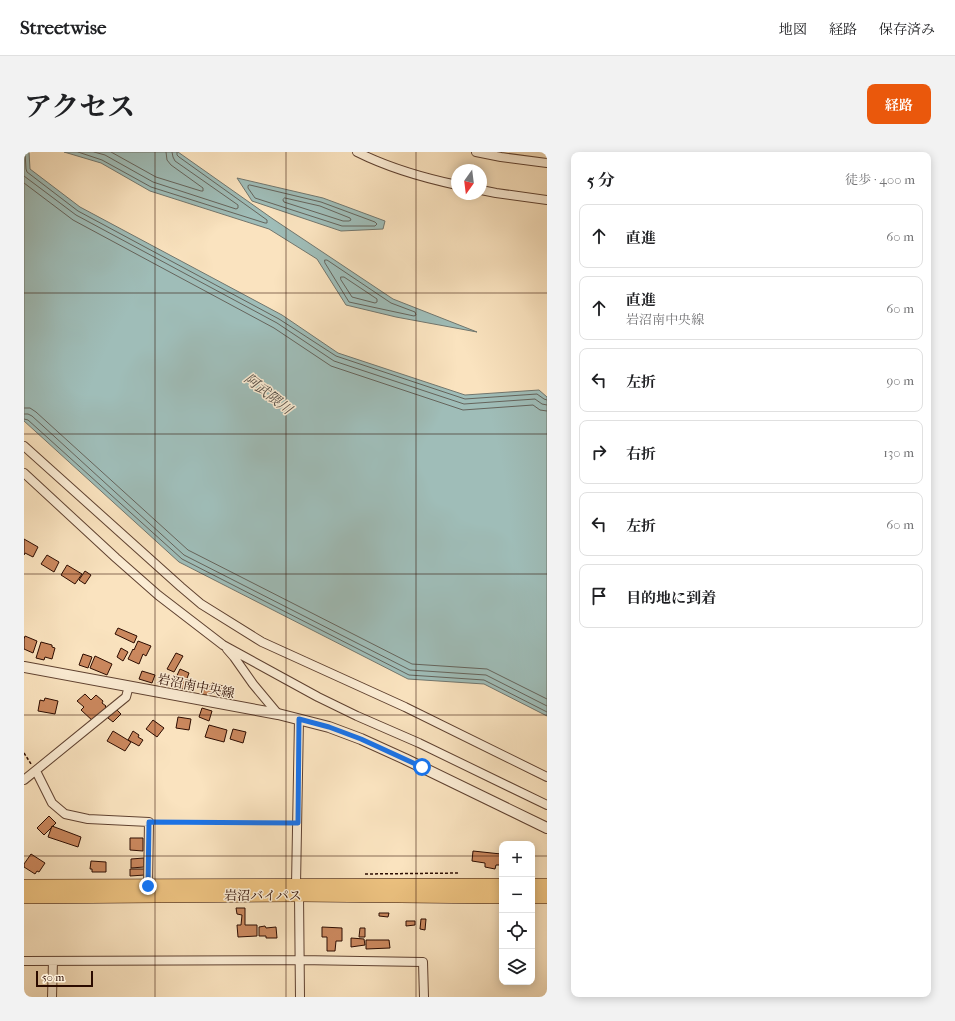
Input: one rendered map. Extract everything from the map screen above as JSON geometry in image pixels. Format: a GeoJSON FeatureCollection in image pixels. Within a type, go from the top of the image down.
{"type":"FeatureCollection","features":[{"type":"Feature","properties":{"kind":"highway","name":"岩沼バイパス"},"geometry":{"type":"LineString","coordinates":[[24,897],[499,885]]}},
{"type":"Feature","properties":{"kind":"highway"},"geometry":{"type":"LineString","coordinates":[[535,885],[547,885]]}},
{"type":"Feature","properties":{"kind":"highway","name":"岩沼バイパス"},"geometry":{"type":"LineString","coordinates":[[24,886],[148,886],[499,897]]}},
{"type":"Feature","properties":{"kind":"highway"},"geometry":{"type":"LineString","coordinates":[[535,897],[547,897]]}},
{"type":"Feature","properties":{"kind":"street"},"geometry":{"type":"LineString","coordinates":[[357,152],[409,172],[451,183]]}},
{"type":"Feature","properties":{"kind":"street"},"geometry":{"type":"LineString","coordinates":[[476,152],[547,163]]}},
{"type":"Feature","properties":{"kind":"street"},"geometry":{"type":"LineString","coordinates":[[487,191],[547,200]]}},
{"type":"Feature","properties":{"kind":"street"},"geometry":{"type":"LineString","coordinates":[[24,446],[180,587],[201,604],[262,642],[405,707],[547,778]]}},
{"type":"Feature","properties":{"kind":"street"},"geometry":{"type":"LineString","coordinates":[[24,473],[158,595],[223,645],[318,697],[547,805]]}},
{"type":"Feature","properties":{"kind":"street"},"geometry":{"type":"LineString","coordinates":[[223,645],[278,714]]}},
{"type":"Feature","properties":{"kind":"street","name":"岩沼南中央線"},"geometry":{"type":"LineString","coordinates":[[24,667],[278,714],[329,727],[361,739],[422,767],[547,828]]}},
{"type":"Feature","properties":{"kind":"street"},"geometry":{"type":"LineString","coordinates":[[24,780],[126,697],[129,686]]}},
{"type":"Feature","properties":{"kind":"street"},"geometry":{"type":"LineString","coordinates":[[299,719],[298,890],[300,997]]}},
{"type":"Feature","properties":{"kind":"street"},"geometry":{"type":"LineString","coordinates":[[36,771],[52,803],[65,814],[88,819],[149,822],[148,886]]}},
{"type":"Feature","properties":{"kind":"street"},"geometry":{"type":"LineString","coordinates":[[24,961],[299,960],[423,962],[424,997]]}},
{"type":"Feature","properties":{"kind":"street"},"geometry":{"type":"LineString","coordinates":[[52,997],[53,961]]}},
{"type":"Feature","properties":{"kind":"path"},"geometry":{"type":"LineString","coordinates":[[24,753],[36,771]]}},
{"type":"Feature","properties":{"kind":"path"},"geometry":{"type":"LineString","coordinates":[[149,822],[298,823]]}},
{"type":"Feature","properties":{"kind":"path"},"geometry":{"type":"LineString","coordinates":[[358,874],[460,873]]}},
{"type":"Feature","properties":{"kind":"water","name":"阿武隈川"},"geometry":{"type":"Polygon","coordinates":[[[24,152],[29,152],[30,169],[80,207],[282,315],[338,353],[465,395],[539,390],[547,397],[547,716],[484,684],[408,679],[179,562],[24,421],[24,152]]]}},
{"type":"Feature","properties":{"kind":"water"},"geometry":{"type":"Polygon","coordinates":[[[64,152],[178,152],[273,219],[393,299],[477,332],[396,317],[346,305],[317,259],[269,229],[150,191],[101,163],[64,152]]]}},
{"type":"Feature","properties":{"kind":"water"},"geometry":{"type":"Polygon","coordinates":[[[237,178],[323,198],[385,221],[383,229],[341,231],[252,201],[237,178]]]}},
{"type":"Feature","properties":{"kind":"building"},"geometry":{"type":"Polygon","coordinates":[[[24,539],[38,547],[33,557],[25,553],[24,555],[24,539]]]}},
{"type":"Feature","properties":{"kind":"building"},"geometry":{"type":"Polygon","coordinates":[[[47,555],[59,562],[54,572],[41,564],[47,555]]]}},
{"type":"Feature","properties":{"kind":"building"},"geometry":{"type":"Polygon","coordinates":[[[67,565],[82,574],[75,584],[61,575],[67,565]]]}},
{"type":"Feature","properties":{"kind":"building"},"geometry":{"type":"Polygon","coordinates":[[[85,571],[91,575],[85,584],[79,580],[85,571]]]}},
{"type":"Feature","properties":{"kind":"building"},"geometry":{"type":"Polygon","coordinates":[[[118,628],[137,636],[134,643],[115,634],[118,628]]]}},
{"type":"Feature","properties":{"kind":"building"},"geometry":{"type":"Polygon","coordinates":[[[25,636],[37,641],[33,653],[24,649],[25,636]]]}},
{"type":"Feature","properties":{"kind":"building"},"geometry":{"type":"Polygon","coordinates":[[[138,641],[151,646],[146,656],[143,654],[139,664],[128,659],[138,641]]]}},
{"type":"Feature","properties":{"kind":"building"},"geometry":{"type":"Polygon","coordinates":[[[41,642],[52,645],[52,647],[55,648],[52,659],[45,657],[44,660],[36,658],[41,642]]]}},
{"type":"Feature","properties":{"kind":"building"},"geometry":{"type":"Polygon","coordinates":[[[121,648],[128,652],[123,661],[117,657],[121,648]]]}},
{"type":"Feature","properties":{"kind":"building"},"geometry":{"type":"Polygon","coordinates":[[[176,653],[183,656],[174,672],[167,669],[176,653]]]}},
{"type":"Feature","properties":{"kind":"building"},"geometry":{"type":"Polygon","coordinates":[[[83,654],[92,657],[88,668],[79,665],[83,654]]]}},
{"type":"Feature","properties":{"kind":"building"},"geometry":{"type":"Polygon","coordinates":[[[95,656],[112,664],[107,675],[90,668],[95,656]]]}},
{"type":"Feature","properties":{"kind":"building"},"geometry":{"type":"Polygon","coordinates":[[[180,669],[189,673],[183,689],[173,684],[180,669]]]}},
{"type":"Feature","properties":{"kind":"building"},"geometry":{"type":"Polygon","coordinates":[[[142,671],[155,675],[152,683],[139,679],[142,671]]]}},
{"type":"Feature","properties":{"kind":"building"},"geometry":{"type":"Polygon","coordinates":[[[212,683],[223,686],[221,695],[211,692],[210,696],[202,694],[204,685],[211,686],[212,683]]]}},
{"type":"Feature","properties":{"kind":"building"},"geometry":{"type":"Polygon","coordinates":[[[85,694],[91,700],[96,695],[106,706],[94,722],[81,710],[84,707],[77,701],[85,694]]]}},
{"type":"Feature","properties":{"kind":"building"},"geometry":{"type":"Polygon","coordinates":[[[45,698],[58,701],[55,714],[38,711],[40,700],[44,701],[45,698]]]}},
{"type":"Feature","properties":{"kind":"building"},"geometry":{"type":"Polygon","coordinates":[[[202,708],[212,711],[209,721],[199,717],[202,708]]]}},
{"type":"Feature","properties":{"kind":"building"},"geometry":{"type":"Polygon","coordinates":[[[116,709],[121,714],[113,722],[108,718],[116,709]]]}},
{"type":"Feature","properties":{"kind":"building"},"geometry":{"type":"Polygon","coordinates":[[[178,717],[191,719],[189,730],[176,728],[178,717]]]}},
{"type":"Feature","properties":{"kind":"building"},"geometry":{"type":"Polygon","coordinates":[[[153,720],[164,728],[157,737],[146,729],[153,720]]]}},
{"type":"Feature","properties":{"kind":"building"},"geometry":{"type":"Polygon","coordinates":[[[209,725],[227,730],[224,742],[205,737],[209,725]]]}},
{"type":"Feature","properties":{"kind":"building"},"geometry":{"type":"Polygon","coordinates":[[[233,729],[246,732],[243,743],[230,739],[233,729]]]}},
{"type":"Feature","properties":{"kind":"building"},"geometry":{"type":"Polygon","coordinates":[[[113,731],[131,742],[125,751],[107,741],[113,731]]]}},
{"type":"Feature","properties":{"kind":"building"},"geometry":{"type":"Polygon","coordinates":[[[133,731],[143,740],[139,746],[128,740],[133,731]]]}},
{"type":"Feature","properties":{"kind":"building"},"geometry":{"type":"Polygon","coordinates":[[[49,816],[56,823],[44,835],[37,828],[49,816]]]}},
{"type":"Feature","properties":{"kind":"building"},"geometry":{"type":"Polygon","coordinates":[[[52,826],[81,837],[78,847],[48,837],[52,826]]]}},
{"type":"Feature","properties":{"kind":"building"},"geometry":{"type":"Polygon","coordinates":[[[130,838],[143,838],[143,851],[130,850],[130,838]]]}},
{"type":"Feature","properties":{"kind":"building"},"geometry":{"type":"Polygon","coordinates":[[[473,851],[499,854],[499,865],[496,865],[495,869],[485,867],[485,863],[472,861],[473,851]]]}},
{"type":"Feature","properties":{"kind":"building"},"geometry":{"type":"Polygon","coordinates":[[[31,854],[45,863],[39,872],[37,871],[35,874],[24,867],[24,864],[31,854]]]}},
{"type":"Feature","properties":{"kind":"building"},"geometry":{"type":"Polygon","coordinates":[[[144,858],[144,867],[131,868],[131,859],[144,858]]]}},
{"type":"Feature","properties":{"kind":"building"},"geometry":{"type":"Polygon","coordinates":[[[91,861],[106,862],[106,872],[92,872],[92,869],[90,869],[91,861]]]}},
{"type":"Feature","properties":{"kind":"building"},"geometry":{"type":"Polygon","coordinates":[[[130,869],[145,869],[145,875],[130,876],[130,869]]]}},
{"type":"Feature","properties":{"kind":"building"},"geometry":{"type":"Polygon","coordinates":[[[236,908],[245,908],[245,925],[257,925],[257,936],[238,937],[237,925],[241,925],[242,915],[237,914],[236,908]]]}},
{"type":"Feature","properties":{"kind":"building"},"geometry":{"type":"Polygon","coordinates":[[[379,913],[389,913],[388,917],[379,916],[379,913]]]}},
{"type":"Feature","properties":{"kind":"building"},"geometry":{"type":"Polygon","coordinates":[[[421,919],[426,919],[425,930],[420,929],[421,919]]]}},
{"type":"Feature","properties":{"kind":"building"},"geometry":{"type":"Polygon","coordinates":[[[406,921],[415,921],[415,925],[406,926],[406,921]]]}},
{"type":"Feature","properties":{"kind":"building"},"geometry":{"type":"Polygon","coordinates":[[[265,926],[266,928],[276,927],[277,938],[266,938],[266,936],[259,936],[259,927],[265,926]]]}},
{"type":"Feature","properties":{"kind":"building"},"geometry":{"type":"Polygon","coordinates":[[[322,927],[342,928],[342,941],[336,941],[335,951],[327,951],[327,937],[322,937],[322,927]]]}},
{"type":"Feature","properties":{"kind":"building"},"geometry":{"type":"Polygon","coordinates":[[[360,928],[365,928],[365,937],[359,937],[360,928]]]}},
{"type":"Feature","properties":{"kind":"building"},"geometry":{"type":"Polygon","coordinates":[[[351,938],[364,939],[365,945],[351,947],[351,938]]]}},
{"type":"Feature","properties":{"kind":"building"},"geometry":{"type":"Polygon","coordinates":[[[366,940],[389,940],[390,948],[366,949],[366,940]]]}},
{"type":"Feature","properties":{"kind":"route"},"geometry":{"type":"LineString","coordinates":[[148,886],[149,822],[298,823],[299,719],[329,727],[361,739],[422,767]]}}]}
